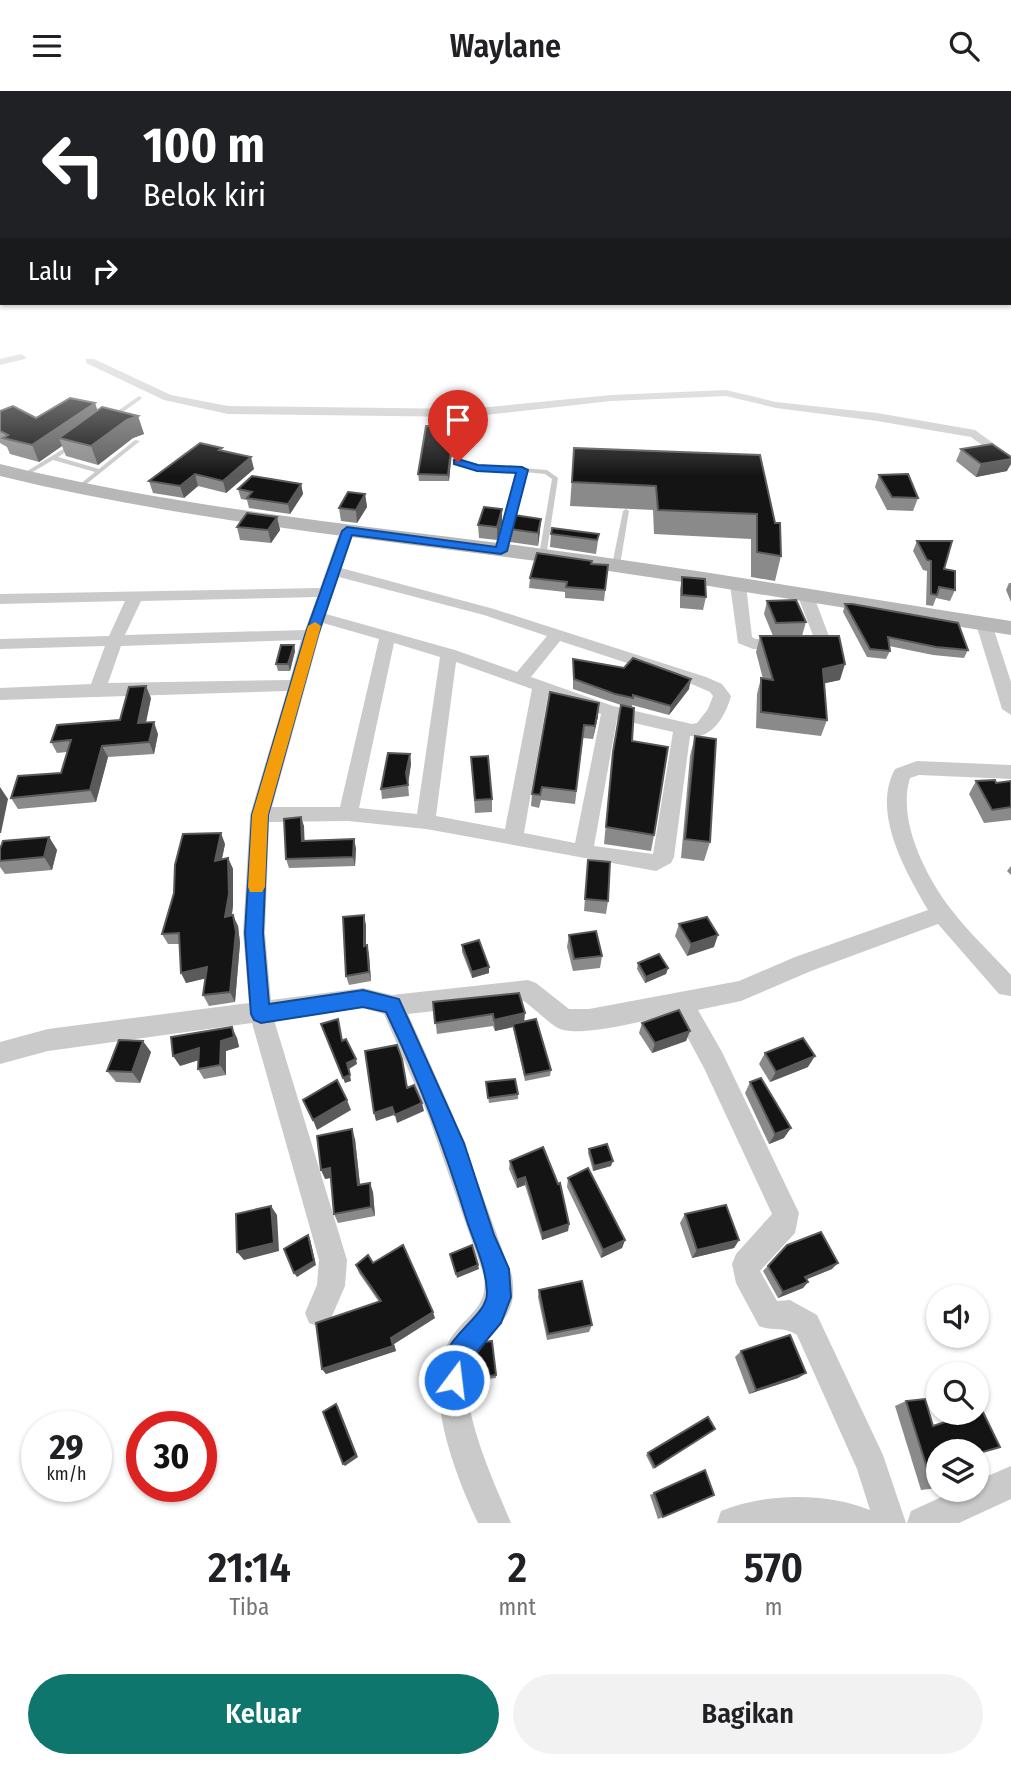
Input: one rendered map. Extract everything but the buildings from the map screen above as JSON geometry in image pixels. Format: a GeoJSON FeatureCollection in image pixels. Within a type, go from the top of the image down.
{"type":"FeatureCollection","features":[{"type":"Feature","properties":{"kind":"street"},"geometry":{"type":"LineString","coordinates":[[0,362],[21,357]]}},
{"type":"Feature","properties":{"kind":"street"},"geometry":{"type":"LineString","coordinates":[[90,361],[168,398],[228,410],[468,413],[611,398],[726,393],[776,405],[877,417],[975,433],[1011,462]]}},
{"type":"Feature","properties":{"kind":"street"},"geometry":{"type":"LineString","coordinates":[[0,470],[77,489],[193,509],[616,565],[1011,628]]}},
{"type":"Feature","properties":{"kind":"street"},"geometry":{"type":"LineString","coordinates":[[319,1313],[331,1286],[333,1261],[261,1014],[254,933],[260,815],[311,635],[347,531]]}},
{"type":"Feature","properties":{"kind":"street"},"geometry":{"type":"LineString","coordinates":[[319,617],[449,654],[610,711],[682,728],[699,731],[707,725],[721,702],[722,696],[716,688],[557,634],[419,592],[334,571]]}},
{"type":"Feature","properties":{"kind":"street"},"geometry":{"type":"LineString","coordinates":[[738,585],[744,639],[753,644],[816,644],[822,639],[805,594]]}},
{"type":"Feature","properties":{"kind":"street"},"geometry":{"type":"LineString","coordinates":[[0,599],[327,592]]}},
{"type":"Feature","properties":{"kind":"street"},"geometry":{"type":"LineString","coordinates":[[98,689],[114,642],[135,596]]}},
{"type":"Feature","properties":{"kind":"street"},"geometry":{"type":"LineString","coordinates":[[984,624],[1011,709]]}},
{"type":"Feature","properties":{"kind":"street"},"geometry":{"type":"LineString","coordinates":[[520,679],[557,634]]}},
{"type":"Feature","properties":{"kind":"street"},"geometry":{"type":"LineString","coordinates":[[0,644],[311,635]]}},
{"type":"Feature","properties":{"kind":"street"},"geometry":{"type":"LineString","coordinates":[[348,814],[387,637]]}},
{"type":"Feature","properties":{"kind":"street"},"geometry":{"type":"LineString","coordinates":[[426,822],[449,654]]}},
{"type":"Feature","properties":{"kind":"street"},"geometry":{"type":"LineString","coordinates":[[0,694],[297,685]]}},
{"type":"Feature","properties":{"kind":"street"},"geometry":{"type":"LineString","coordinates":[[513,838],[541,687]]}},
{"type":"Feature","properties":{"kind":"street"},"geometry":{"type":"LineString","coordinates":[[583,852],[610,711]]}},
{"type":"Feature","properties":{"kind":"street"},"geometry":{"type":"LineString","coordinates":[[260,815],[348,814],[426,822],[652,863],[663,859],[682,728]]}},
{"type":"Feature","properties":{"kind":"street"},"geometry":{"type":"LineString","coordinates":[[1011,772],[912,769],[900,777],[897,794],[900,821],[918,876],[942,914],[1007,987],[1011,986]]}},
{"type":"Feature","properties":{"kind":"street"},"geometry":{"type":"LineString","coordinates":[[0,1053],[48,1041],[363,998],[392,1005],[528,990],[565,1020],[589,1020],[741,991],[843,948],[942,914]]}},
{"type":"Feature","properties":{"kind":"street"},"geometry":{"type":"LineString","coordinates":[[681,1002],[713,1060],[786,1213],[785,1223],[746,1264],[746,1273],[769,1316],[790,1314],[807,1325],[873,1466],[890,1523]]}},
{"type":"Feature","properties":{"kind":"street"},"geometry":{"type":"LineString","coordinates":[[392,1005],[454,1143],[483,1237],[497,1269],[499,1297],[496,1306],[487,1322],[468,1340],[457,1357],[454,1380],[460,1425],[471,1470],[495,1523]]}},
{"type":"Feature","properties":{"kind":"street"},"geometry":{"type":"LineString","coordinates":[[923,1523],[1011,1482]]}},
{"type":"Feature","properties":{"kind":"street"},"geometry":{"type":"LineString","coordinates":[[733,1523],[786,1513],[832,1515],[861,1523]]}},
{"type":"Feature","properties":{"kind":"lane"},"geometry":{"type":"LineString","coordinates":[[103,424],[139,397]]}},
{"type":"Feature","properties":{"kind":"lane"},"geometry":{"type":"LineString","coordinates":[[465,431],[457,456],[461,465],[547,472],[555,478],[543,555]]}},
{"type":"Feature","properties":{"kind":"lane"},"geometry":{"type":"LineString","coordinates":[[22,476],[55,459],[84,438]]}},
{"type":"Feature","properties":{"kind":"lane"},"geometry":{"type":"LineString","coordinates":[[77,489],[137,441]]}},
{"type":"Feature","properties":{"kind":"lane"},"geometry":{"type":"LineString","coordinates":[[55,459],[100,471]]}},
{"type":"Feature","properties":{"kind":"lane"},"geometry":{"type":"LineString","coordinates":[[501,551],[522,470]]}},
{"type":"Feature","properties":{"kind":"lane"},"geometry":{"type":"LineString","coordinates":[[616,565],[626,511]]}},
{"type":"Feature","properties":{"kind":"slow traffic"},"geometry":{"type":"LineString","coordinates":[[256,887],[260,815],[315,626]]}},
{"type":"Feature","properties":{"kind":"route"},"geometry":{"type":"LineString","coordinates":[[454,1380],[457,1357],[468,1340],[492,1314],[499,1297],[499,1284],[497,1269],[483,1237],[454,1143],[414,1050],[392,1005],[363,998],[261,1014],[254,933],[260,815],[311,635],[347,531],[501,551],[522,470],[477,468],[458,462]]}}]}
